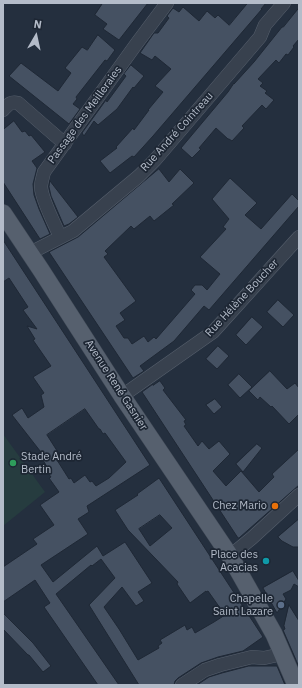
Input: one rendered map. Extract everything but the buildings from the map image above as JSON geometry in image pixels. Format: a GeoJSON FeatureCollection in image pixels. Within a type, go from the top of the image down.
{"type":"FeatureCollection","features":[{"type":"Feature","properties":{"kind":"main road","name":"Avenue René Gasnier"},"geometry":{"type":"LineString","coordinates":[[3,213],[122,396],[230,556],[270,628],[296,685]]}},
{"type":"Feature","properties":{"kind":"street","name":"Passage des Meilleraies"},"geometry":{"type":"LineString","coordinates":[[60,237],[47,208],[42,192],[41,186],[44,172],[167,3]]}},
{"type":"Feature","properties":{"kind":"street","name":"Rue André Cointreau"},"geometry":{"type":"LineString","coordinates":[[30,253],[73,231],[139,176],[155,160],[260,37],[265,25],[284,3]]}},
{"type":"Feature","properties":{"kind":"street"},"geometry":{"type":"LineString","coordinates":[[3,110],[9,103],[18,103],[64,144]]}},
{"type":"Feature","properties":{"kind":"street","name":"Rue Hélène Boucher"},"geometry":{"type":"LineString","coordinates":[[122,396],[213,332],[299,237]]}},
{"type":"Feature","properties":{"kind":"street"},"geometry":{"type":"LineString","coordinates":[[230,556],[299,495]]}},
{"type":"Feature","properties":{"kind":"street"},"geometry":{"type":"LineString","coordinates":[[182,685],[205,670],[220,665],[252,657],[264,658],[282,652]]}},
{"type":"Feature","properties":{"kind":"green space","name":"Stade André Bertin"},"geometry":{"type":"Polygon","coordinates":[[[3,434],[45,492],[3,526],[3,434]]]}},
{"type":"Feature","properties":{"kind":"place","name":"Stade André Bertin"},"geometry":{"type":"Point","coordinates":[13,463]}},
{"type":"Feature","properties":{"kind":"place","name":"Chez Mario"},"geometry":{"type":"Point","coordinates":[275,506]}},
{"type":"Feature","properties":{"kind":"place","name":"Place des Acacias"},"geometry":{"type":"Point","coordinates":[266,561]}},
{"type":"Feature","properties":{"kind":"place","name":"Chapelle Saint Lazare"},"geometry":{"type":"Point","coordinates":[281,605]}}]}
